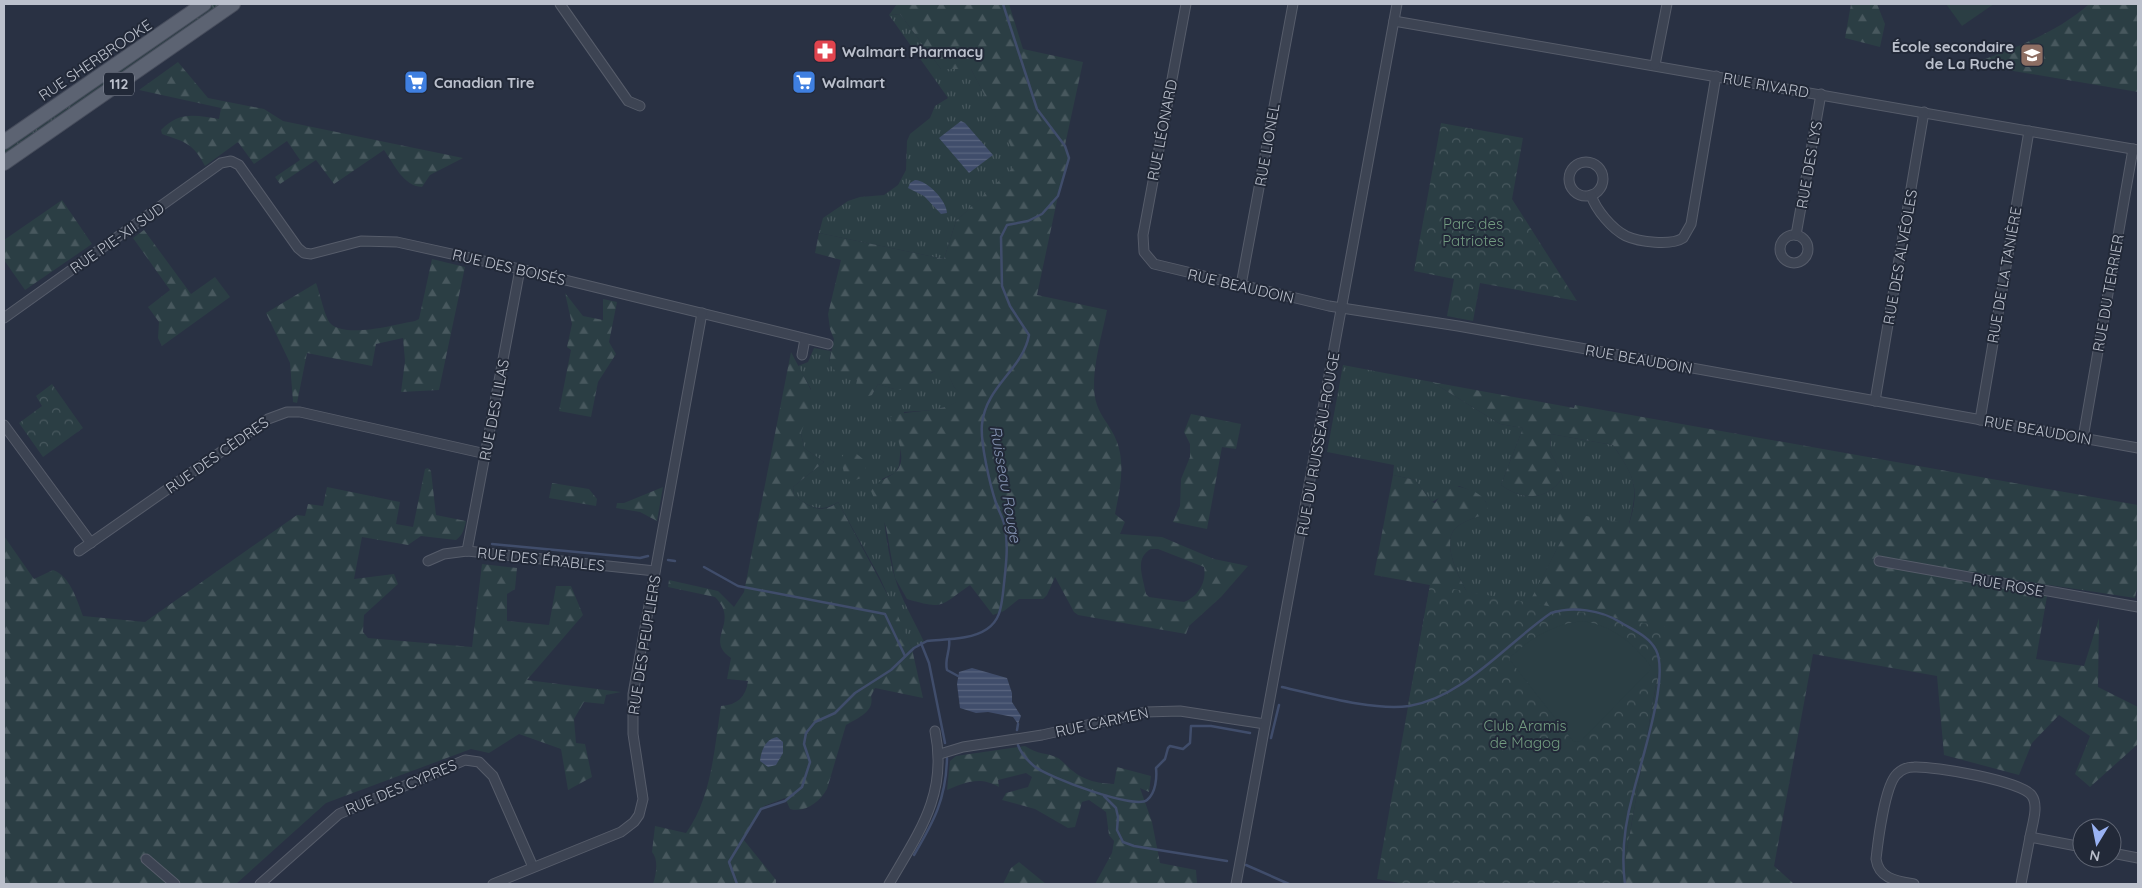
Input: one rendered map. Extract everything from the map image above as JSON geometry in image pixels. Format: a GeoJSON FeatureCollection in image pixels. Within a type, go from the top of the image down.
{"type":"FeatureCollection","features":[{"type":"Feature","properties":{"kind":"main road","name":"RUE SHERBROOKE"},"geometry":{"type":"LineString","coordinates":[[4,142],[204,4]]}},
{"type":"Feature","properties":{"kind":"main road","name":"112"},"geometry":{"type":"LineString","coordinates":[[4,163],[233,4]]}},
{"type":"Feature","properties":{"kind":"street"},"geometry":{"type":"LineString","coordinates":[[560,4],[628,100],[640,106]]}},
{"type":"Feature","properties":{"kind":"street","name":"RUE LÉONARD"},"geometry":{"type":"LineString","coordinates":[[1146,256],[1142,247],[1143,235],[1186,4]]}},
{"type":"Feature","properties":{"kind":"street","name":"RUE LIONEL"},"geometry":{"type":"LineString","coordinates":[[1241,285],[1293,4]]}},
{"type":"Feature","properties":{"kind":"street","name":"RUE DU RUISSEAU-ROUGE"},"geometry":{"type":"LineString","coordinates":[[1236,884],[1343,308],[1397,4]]}},
{"type":"Feature","properties":{"kind":"street"},"geometry":{"type":"LineString","coordinates":[[1655,65],[1667,4]]}},
{"type":"Feature","properties":{"kind":"street","name":"RUE RIVARD"},"geometry":{"type":"LineString","coordinates":[[1394,20],[2136,149]]}},
{"type":"Feature","properties":{"kind":"street"},"geometry":{"type":"LineString","coordinates":[[1591,195],[1599,210],[1626,236],[1666,243],[1683,238],[1691,224],[1716,76]]}},
{"type":"Feature","properties":{"kind":"street","name":"RUE DES LYS"},"geometry":{"type":"LineString","coordinates":[[1796,235],[1821,94]]}},
{"type":"Feature","properties":{"kind":"street","name":"RUE DES ALVÉOLES"},"geometry":{"type":"LineString","coordinates":[[1875,401],[1924,112]]}},
{"type":"Feature","properties":{"kind":"street","name":"RUE DE LA TANIÈRE"},"geometry":{"type":"LineString","coordinates":[[1980,420],[2029,130]]}},
{"type":"Feature","properties":{"kind":"street","name":"RUE DU TERRIER"},"geometry":{"type":"LineString","coordinates":[[2083,438],[2136,149]]}},
{"type":"Feature","properties":{"kind":"street","name":"RUE DES BOISÉS"},"geometry":{"type":"LineString","coordinates":[[231,161],[239,165],[298,248],[304,253],[311,254],[361,241],[385,241],[520,269],[828,344]]}},
{"type":"Feature","properties":{"kind":"street","name":"RUE PIE-XII SUD"},"geometry":{"type":"LineString","coordinates":[[4,318],[221,163],[231,161]]}},
{"type":"Feature","properties":{"kind":"street","name":"RUE BEAUDOIN"},"geometry":{"type":"LineString","coordinates":[[1146,256],[1160,266],[1343,308],[1458,326],[2138,448]]}},
{"type":"Feature","properties":{"kind":"street","name":"RUE DES LILAS"},"geometry":{"type":"LineString","coordinates":[[467,551],[520,269]]}},
{"type":"Feature","properties":{"kind":"street","name":"RUE DES PEUPLIERS"},"geometry":{"type":"LineString","coordinates":[[493,884],[621,832],[634,822],[639,815],[643,800],[633,734],[632,704],[702,313]]}},
{"type":"Feature","properties":{"kind":"street"},"geometry":{"type":"LineString","coordinates":[[802,356],[805,338]]}},
{"type":"Feature","properties":{"kind":"street","name":"RUE DES CÈDRES"},"geometry":{"type":"LineString","coordinates":[[79,551],[268,419],[280,413],[300,412],[486,454]]}},
{"type":"Feature","properties":{"kind":"street"},"geometry":{"type":"LineString","coordinates":[[4,425],[91,543]]}},
{"type":"Feature","properties":{"kind":"street","name":"RUE DES ÉRABLES"},"geometry":{"type":"LineString","coordinates":[[428,561],[444,554],[467,551],[655,571]]}},
{"type":"Feature","properties":{"kind":"street","name":"RUE ROSE"},"geometry":{"type":"LineString","coordinates":[[1878,562],[2138,607]]}},
{"type":"Feature","properties":{"kind":"street","name":"RUE CARMEN"},"geometry":{"type":"LineString","coordinates":[[940,754],[963,747],[1042,734],[1145,712],[1180,711],[1265,724]]}},
{"type":"Feature","properties":{"kind":"street"},"geometry":{"type":"LineString","coordinates":[[889,884],[928,814],[934,794],[940,754],[935,731]]}},
{"type":"Feature","properties":{"kind":"street","name":"RUE DES CYPRES"},"geometry":{"type":"LineString","coordinates":[[260,884],[339,814],[465,760],[479,762],[493,776],[533,867]]}},
{"type":"Feature","properties":{"kind":"street"},"geometry":{"type":"LineString","coordinates":[[1914,884],[1888,878],[1880,870],[1876,859],[1890,785],[1897,774],[1908,768],[1932,769],[2004,781],[2025,789],[2032,795],[2035,804],[2021,884]]}},
{"type":"Feature","properties":{"kind":"street"},"geometry":{"type":"LineString","coordinates":[[2030,837],[2072,845]]}},
{"type":"Feature","properties":{"kind":"street"},"geometry":{"type":"LineString","coordinates":[[2122,855],[2138,858]]}},
{"type":"Feature","properties":{"kind":"street"},"geometry":{"type":"LineString","coordinates":[[146,859],[175,884]]}},
{"type":"Feature","properties":{"kind":"green space"},"geometry":{"type":"Polygon","coordinates":[[[213,4],[224,4],[4,157],[4,150],[213,4]]]}},
{"type":"Feature","properties":{"kind":"green space"},"geometry":{"type":"Polygon","coordinates":[[[897,4],[1009,4],[1023,49],[1083,62],[1065,145],[1069,158],[1058,196],[1037,295],[1107,310],[1094,383],[1097,405],[1114,435],[1120,455],[1121,474],[1115,514],[1125,522],[1120,534],[1162,537],[1214,559],[1248,566],[1221,597],[1189,626],[1186,634],[1078,615],[1074,612],[1055,577],[1047,595],[1043,599],[1019,599],[1004,611],[993,615],[970,585],[947,602],[935,605],[907,599],[895,578],[886,527],[871,491],[878,483],[893,474],[901,462],[900,447],[890,417],[938,409],[956,402],[963,396],[954,387],[948,374],[940,372],[932,372],[922,384],[912,389],[898,390],[878,384],[872,395],[860,399],[854,395],[857,380],[836,372],[829,363],[834,339],[830,329],[828,314],[841,260],[815,253],[819,233],[944,259],[956,221],[1019,162],[971,69],[941,69],[900,14],[889,15],[897,4]],[[1151,549],[1146,553],[1141,563],[1146,594],[1149,597],[1184,602],[1189,600],[1197,593],[1203,583],[1204,567],[1158,549],[1151,549]]]}},
{"type":"Feature","properties":{"kind":"green space"},"geometry":{"type":"Polygon","coordinates":[[[1851,4],[1877,4],[1885,24],[1880,47],[1845,38],[1851,4]]]}},
{"type":"Feature","properties":{"kind":"green space"},"geometry":{"type":"Polygon","coordinates":[[[1946,4],[1994,4],[1962,26],[1946,4]]]}},
{"type":"Feature","properties":{"kind":"green space"},"geometry":{"type":"Polygon","coordinates":[[[2089,4],[2138,4],[2138,92],[1972,64],[2048,32],[2063,24],[2089,4]]]}},
{"type":"Feature","properties":{"kind":"green space"},"geometry":{"type":"Polygon","coordinates":[[[900,14],[941,69],[971,69],[1020,162],[956,221],[944,259],[819,233],[823,218],[848,201],[860,197],[884,195],[898,185],[906,170],[907,141],[910,134],[930,118],[935,106],[948,98],[889,15],[900,14]]]}},
{"type":"Feature","properties":{"kind":"green space"},"geometry":{"type":"Polygon","coordinates":[[[178,62],[208,98],[264,109],[283,121],[463,158],[430,175],[422,187],[415,186],[404,179],[384,150],[334,184],[316,160],[280,184],[275,177],[300,160],[287,141],[254,164],[238,142],[205,166],[201,158],[188,144],[162,134],[161,130],[181,117],[195,116],[219,119],[221,108],[139,90],[178,62]]]}},
{"type":"Feature","properties":{"kind":"green space","name":"Parc des Patriotes"},"geometry":{"type":"Polygon","coordinates":[[[1441,123],[1523,138],[1512,199],[1577,301],[1480,283],[1473,321],[1447,316],[1454,279],[1414,271],[1441,123]]]}},
{"type":"Feature","properties":{"kind":"green space"},"geometry":{"type":"Polygon","coordinates":[[[62,200],[92,244],[25,290],[4,260],[4,240],[62,200]]]}},
{"type":"Feature","properties":{"kind":"green space"},"geometry":{"type":"Polygon","coordinates":[[[144,230],[191,294],[215,277],[230,297],[162,346],[158,338],[159,322],[148,307],[170,290],[133,238],[144,230]]]}},
{"type":"Feature","properties":{"kind":"green space"},"geometry":{"type":"Polygon","coordinates":[[[432,259],[465,267],[439,390],[401,392],[405,361],[403,338],[376,344],[372,366],[307,353],[297,403],[293,402],[290,363],[266,313],[316,283],[328,320],[334,326],[344,329],[368,330],[415,321],[419,319],[432,259]]]}},
{"type":"Feature","properties":{"kind":"green space"},"geometry":{"type":"Polygon","coordinates":[[[565,293],[583,316],[603,320],[603,299],[617,302],[609,342],[616,354],[598,382],[591,417],[559,411],[571,350],[567,347],[572,324],[565,293]]]}},
{"type":"Feature","properties":{"kind":"green space"},"geometry":{"type":"Polygon","coordinates":[[[814,348],[831,351],[829,363],[857,380],[872,395],[878,384],[894,389],[938,370],[948,373],[954,387],[964,396],[944,408],[904,412],[899,466],[895,473],[882,479],[885,529],[895,578],[924,642],[912,649],[880,578],[838,502],[821,508],[810,506],[794,495],[793,487],[824,462],[804,448],[801,433],[811,389],[798,366],[808,362],[814,348]]]}},
{"type":"Feature","properties":{"kind":"green space"},"geometry":{"type":"Polygon","coordinates":[[[791,352],[811,390],[813,400],[801,433],[804,448],[824,462],[793,487],[794,495],[810,506],[821,509],[838,502],[895,609],[912,649],[923,698],[875,688],[868,710],[846,725],[827,789],[820,798],[806,808],[796,810],[790,809],[785,798],[764,806],[743,839],[776,880],[776,884],[653,884],[656,868],[656,859],[652,852],[655,826],[686,833],[695,819],[711,772],[721,706],[732,704],[740,699],[745,692],[748,681],[727,679],[731,658],[723,651],[720,644],[725,615],[722,606],[715,597],[668,587],[669,580],[718,591],[734,607],[744,592],[791,352]]]}},
{"type":"Feature","properties":{"kind":"green space"},"geometry":{"type":"Polygon","coordinates":[[[1343,365],[1432,382],[1500,424],[1523,428],[1501,485],[1518,494],[1535,496],[1543,494],[1550,491],[1563,477],[1550,451],[1551,434],[1613,445],[1633,482],[1634,499],[1629,524],[1562,539],[1529,604],[1467,592],[1452,559],[1450,540],[1458,526],[1487,512],[1486,502],[1472,491],[1459,486],[1432,502],[1415,480],[1393,475],[1394,465],[1327,452],[1343,365]]]}},
{"type":"Feature","properties":{"kind":"green space"},"geometry":{"type":"Polygon","coordinates":[[[1432,382],[1574,408],[1575,405],[2138,505],[2138,583],[2135,598],[2049,585],[2036,659],[2084,666],[2099,618],[2098,687],[2138,707],[2138,744],[2090,787],[2075,774],[2090,736],[2059,715],[2032,743],[2019,775],[1944,755],[1937,676],[1813,654],[1774,866],[1794,884],[1621,884],[1658,674],[1408,705],[1430,585],[1374,575],[1393,475],[1415,480],[1432,502],[1435,503],[1448,485],[1468,489],[1480,495],[1485,500],[1487,513],[1458,526],[1450,540],[1452,559],[1460,577],[1467,592],[1529,603],[1562,539],[1554,510],[1629,524],[1634,500],[1633,482],[1630,473],[1613,445],[1551,434],[1550,451],[1563,477],[1557,485],[1550,491],[1535,496],[1526,496],[1509,490],[1501,485],[1523,428],[1500,424],[1432,382]]]}},
{"type":"Feature","properties":{"kind":"green space"},"geometry":{"type":"Polygon","coordinates":[[[52,384],[83,428],[43,457],[19,423],[42,406],[36,396],[52,384]]]}},
{"type":"Feature","properties":{"kind":"green space"},"geometry":{"type":"Polygon","coordinates":[[[1191,414],[1241,424],[1236,449],[1222,447],[1207,529],[1173,522],[1180,506],[1181,479],[1190,457],[1190,444],[1184,432],[1191,414]]]}},
{"type":"Feature","properties":{"kind":"green space"},"geometry":{"type":"Polygon","coordinates":[[[853,451],[863,459],[866,470],[861,478],[850,482],[845,478],[841,459],[845,452],[853,451]]]}},
{"type":"Feature","properties":{"kind":"green space"},"geometry":{"type":"Polygon","coordinates":[[[428,468],[431,471],[436,515],[466,521],[463,532],[456,540],[421,536],[408,545],[362,537],[354,579],[394,574],[398,584],[364,615],[363,632],[368,638],[472,647],[482,564],[517,568],[515,589],[507,594],[507,621],[549,625],[556,586],[571,586],[583,615],[527,680],[621,692],[606,695],[604,704],[584,702],[574,719],[576,743],[585,744],[592,777],[568,790],[561,749],[519,734],[489,753],[471,749],[326,803],[236,884],[4,884],[4,536],[34,579],[53,570],[64,577],[72,589],[83,616],[145,622],[297,515],[305,516],[308,504],[323,506],[327,487],[400,502],[396,524],[413,527],[425,469],[428,468]]]}},
{"type":"Feature","properties":{"kind":"green space"},"geometry":{"type":"Polygon","coordinates":[[[552,483],[589,489],[597,499],[596,506],[549,498],[552,483]]]}},
{"type":"Feature","properties":{"kind":"green space"},"geometry":{"type":"Polygon","coordinates":[[[663,487],[657,521],[640,512],[616,508],[617,503],[624,503],[663,487]]]}},
{"type":"Feature","properties":{"kind":"green space","name":"Club Aramis de Magog"},"geometry":{"type":"Polygon","coordinates":[[[1430,585],[1666,627],[1621,884],[1405,884],[1377,879],[1430,585]]]}},
{"type":"Feature","properties":{"kind":"green space"},"geometry":{"type":"Polygon","coordinates":[[[1581,621],[1602,626],[1622,637],[1646,659],[1652,668],[1580,742],[1573,741],[1509,659],[1533,639],[1551,629],[1581,621]]]}},
{"type":"Feature","properties":{"kind":"green space"},"geometry":{"type":"Polygon","coordinates":[[[1025,746],[1034,751],[1058,758],[1077,774],[1098,782],[1114,784],[1117,767],[1151,776],[1149,792],[1140,788],[1152,822],[1160,863],[1196,870],[1197,883],[1095,884],[1112,853],[1114,841],[1109,835],[1106,812],[1089,800],[1082,802],[1075,827],[1068,828],[1035,809],[1002,800],[1006,793],[1028,787],[1032,777],[1026,773],[998,780],[999,787],[986,782],[973,781],[947,790],[950,761],[956,756],[1025,746]]]}},
{"type":"Feature","properties":{"kind":"green space"},"geometry":{"type":"Polygon","coordinates":[[[1019,862],[1046,884],[1003,884],[1011,868],[1019,862]]]}},
{"type":"Feature","properties":{"kind":"water"},"geometry":{"type":"Polygon","coordinates":[[[961,121],[965,123],[993,155],[969,173],[939,138],[961,121]]]}},
{"type":"Feature","properties":{"kind":"water"},"geometry":{"type":"Polygon","coordinates":[[[915,180],[925,183],[936,192],[944,203],[947,213],[941,214],[924,196],[908,188],[910,183],[915,180]]]}},
{"type":"Feature","properties":{"kind":"water"},"geometry":{"type":"Polygon","coordinates":[[[972,668],[1007,678],[1012,693],[1012,702],[1021,716],[1018,724],[1013,717],[988,712],[976,713],[960,708],[957,684],[959,672],[972,668]]]}},
{"type":"Feature","properties":{"kind":"water"},"geometry":{"type":"Polygon","coordinates":[[[777,737],[783,742],[783,753],[776,765],[768,767],[760,761],[762,753],[767,743],[777,737]]]}},
{"type":"Feature","properties":{"kind":"waterway","name":"Ruisseau Rouge"},"geometry":{"type":"LineString","coordinates":[[737,884],[729,862],[761,809],[785,801],[802,787],[810,762],[804,744],[806,733],[815,722],[835,713],[855,693],[891,670],[914,648],[927,641],[958,638],[981,633],[995,622],[999,613],[1006,569],[1006,536],[1004,522],[988,475],[982,441],[982,424],[990,399],[1020,358],[1029,335],[1010,306],[1002,286],[1001,237],[1007,225],[1028,221],[1042,214],[1058,196],[1069,158],[1065,146],[1037,109],[1003,4]]}},
{"type":"Feature","properties":{"kind":"waterway"},"geometry":{"type":"LineString","coordinates":[[492,544],[640,558],[648,556]]}},
{"type":"Feature","properties":{"kind":"waterway"},"geometry":{"type":"LineString","coordinates":[[668,560],[675,561]]}},
{"type":"Feature","properties":{"kind":"waterway"},"geometry":{"type":"LineString","coordinates":[[704,567],[738,586],[885,614],[905,656]]}},
{"type":"Feature","properties":{"kind":"waterway"},"geometry":{"type":"LineString","coordinates":[[1282,687],[1362,704],[1395,707],[1409,706],[1429,701],[1466,681],[1551,613],[1568,610],[1587,610],[1612,618],[1635,631],[1645,637],[1656,650],[1659,663],[1659,680],[1657,700],[1630,805],[1626,828],[1623,862],[1625,884]]}},
{"type":"Feature","properties":{"kind":"waterway"},"geometry":{"type":"LineString","coordinates":[[949,639],[946,662],[947,670],[958,676]]}},
{"type":"Feature","properties":{"kind":"waterway"},"geometry":{"type":"LineString","coordinates":[[921,643],[929,663],[945,743]]}},
{"type":"Feature","properties":{"kind":"waterway"},"geometry":{"type":"LineString","coordinates":[[1271,738],[1279,705]]}},
{"type":"Feature","properties":{"kind":"waterway"},"geometry":{"type":"LineString","coordinates":[[1017,730],[1018,724]]}},
{"type":"Feature","properties":{"kind":"waterway"},"geometry":{"type":"LineString","coordinates":[[1018,745],[1024,757],[1042,771],[1109,797],[1139,802],[1150,797],[1156,780],[1156,768],[1165,759],[1168,748],[1170,746],[1183,749],[1190,743],[1191,726],[1211,726],[1250,733]]}},
{"type":"Feature","properties":{"kind":"waterway"},"geometry":{"type":"LineString","coordinates":[[914,855],[938,809],[944,786],[947,758]]}},
{"type":"Feature","properties":{"kind":"waterway"},"geometry":{"type":"LineString","coordinates":[[1104,796],[1116,808],[1118,817],[1117,830],[1123,842],[1134,846],[1227,861]]}},
{"type":"Feature","properties":{"kind":"waterway"},"geometry":{"type":"LineString","coordinates":[[1246,865],[1289,884]]}},
{"type":"Feature","properties":{"kind":"place","name":"Walmart Pharmacy"},"geometry":{"type":"Point","coordinates":[825,51]}},
{"type":"Feature","properties":{"kind":"place","name":"École secondaire de La Ruche"},"geometry":{"type":"Point","coordinates":[2032,55]}},
{"type":"Feature","properties":{"kind":"place","name":"Canadian Tire"},"geometry":{"type":"Point","coordinates":[416,82]}},
{"type":"Feature","properties":{"kind":"place","name":"Walmart"},"geometry":{"type":"Point","coordinates":[804,82]}}]}
